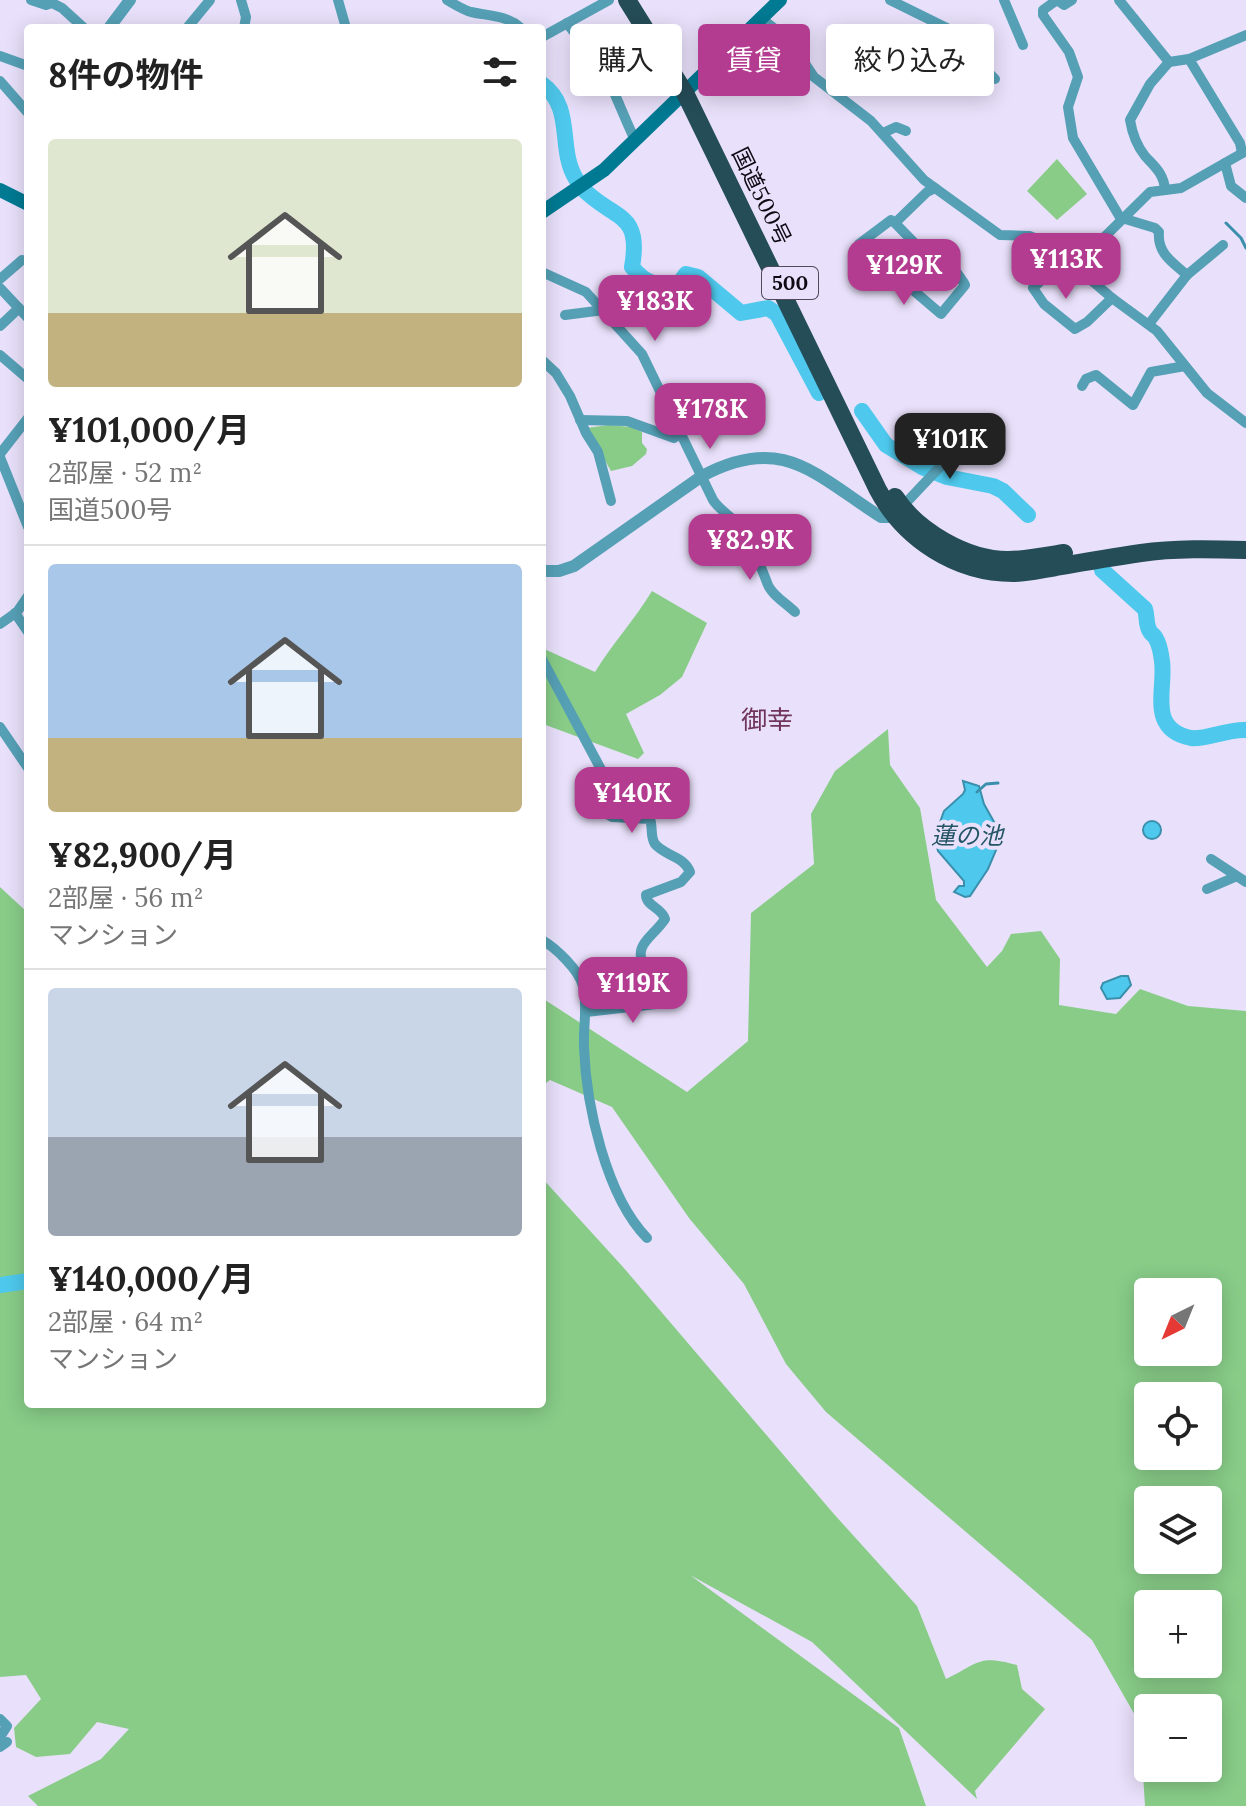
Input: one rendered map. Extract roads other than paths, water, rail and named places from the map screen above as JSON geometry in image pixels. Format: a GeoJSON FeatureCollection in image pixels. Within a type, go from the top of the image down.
{"type":"FeatureCollection","features":[{"type":"Feature","properties":{"kind":"highway","name":"国道500号"},"geometry":{"type":"LineString","coordinates":[[627,0],[689,89]]}},
{"type":"Feature","properties":{"kind":"highway","name":"国道500号"},"geometry":{"type":"LineString","coordinates":[[640,0],[689,89],[887,482],[892,513],[911,534],[936,552],[973,567],[1014,573],[1157,551],[1246,550]]}},
{"type":"Feature","properties":{"kind":"highway","name":"国道500号"},"geometry":{"type":"LineString","coordinates":[[892,513],[956,547],[992,559],[1006,560],[1149,540],[1246,540]]}},
{"type":"Feature","properties":{"kind":"main road"},"geometry":{"type":"LineString","coordinates":[[546,209],[604,170],[774,2]]}},
{"type":"Feature","properties":{"kind":"main road"},"geometry":{"type":"LineString","coordinates":[[0,190],[24,202]]}},
{"type":"Feature","properties":{"kind":"street"},"geometry":{"type":"LineString","coordinates":[[31,0],[46,5],[52,3],[80,24]]}},
{"type":"Feature","properties":{"kind":"street"},"geometry":{"type":"LineString","coordinates":[[112,24],[130,0]]}},
{"type":"Feature","properties":{"kind":"street"},"geometry":{"type":"LineString","coordinates":[[190,24],[210,0]]}},
{"type":"Feature","properties":{"kind":"street"},"geometry":{"type":"LineString","coordinates":[[241,0],[245,24]]}},
{"type":"Feature","properties":{"kind":"street"},"geometry":{"type":"LineString","coordinates":[[338,0],[345,24]]}},
{"type":"Feature","properties":{"kind":"street"},"geometry":{"type":"LineString","coordinates":[[447,0],[467,11],[488,13],[516,24]]}},
{"type":"Feature","properties":{"kind":"street"},"geometry":{"type":"LineString","coordinates":[[546,35],[609,0]]}},
{"type":"Feature","properties":{"kind":"street"},"geometry":{"type":"LineString","coordinates":[[890,0],[959,34],[966,50],[995,79]]}},
{"type":"Feature","properties":{"kind":"street"},"geometry":{"type":"LineString","coordinates":[[1004,0],[1023,45]]}},
{"type":"Feature","properties":{"kind":"street"},"geometry":{"type":"LineString","coordinates":[[1072,0],[1064,5],[1057,0],[1043,10],[1043,15],[1069,52],[1078,77],[1068,107],[1073,138],[1122,219],[1155,228],[1165,255],[1187,275]]}},
{"type":"Feature","properties":{"kind":"street"},"geometry":{"type":"LineString","coordinates":[[1119,0],[1169,62]]}},
{"type":"Feature","properties":{"kind":"street"},"geometry":{"type":"LineString","coordinates":[[761,18],[790,41],[814,77],[883,133],[924,180],[1000,235],[1030,236],[1049,244],[1112,298],[1149,324],[1207,393],[1246,423]]}},
{"type":"Feature","properties":{"kind":"street"},"geometry":{"type":"LineString","coordinates":[[567,23],[600,63],[635,140]]}},
{"type":"Feature","properties":{"kind":"street"},"geometry":{"type":"LineString","coordinates":[[1165,190],[1158,168],[1139,147],[1130,120],[1150,84],[1169,62],[1189,59],[1246,35]]}},
{"type":"Feature","properties":{"kind":"street"},"geometry":{"type":"LineString","coordinates":[[0,56],[24,65]]}},
{"type":"Feature","properties":{"kind":"street"},"geometry":{"type":"LineString","coordinates":[[1075,266],[1150,192],[1181,188],[1244,152],[1189,59]]}},
{"type":"Feature","properties":{"kind":"street"},"geometry":{"type":"LineString","coordinates":[[0,81],[24,108]]}},
{"type":"Feature","properties":{"kind":"street"},"geometry":{"type":"LineString","coordinates":[[883,133],[896,127],[906,131]]}},
{"type":"Feature","properties":{"kind":"street"},"geometry":{"type":"LineString","coordinates":[[1225,163],[1231,186],[1246,198]]}},
{"type":"Feature","properties":{"kind":"street"},"geometry":{"type":"LineString","coordinates":[[895,223],[935,188]]}},
{"type":"Feature","properties":{"kind":"street"},"geometry":{"type":"LineString","coordinates":[[891,220],[895,223],[930,259],[947,259],[964,283],[941,314],[859,244],[891,220]]}},
{"type":"Feature","properties":{"kind":"street"},"geometry":{"type":"LineString","coordinates":[[1149,324],[1187,275],[1223,245]]}},
{"type":"Feature","properties":{"kind":"street"},"geometry":{"type":"LineString","coordinates":[[1066,258],[1033,288],[1052,311],[1075,329],[1112,298]]}},
{"type":"Feature","properties":{"kind":"street"},"geometry":{"type":"LineString","coordinates":[[0,279],[22,260]]}},
{"type":"Feature","properties":{"kind":"street"},"geometry":{"type":"LineString","coordinates":[[546,274],[586,292],[647,362],[721,512],[742,530],[764,571],[768,587],[795,612]]}},
{"type":"Feature","properties":{"kind":"street"},"geometry":{"type":"LineString","coordinates":[[0,288],[24,314]]}},
{"type":"Feature","properties":{"kind":"street"},"geometry":{"type":"LineString","coordinates":[[0,326],[19,308]]}},
{"type":"Feature","properties":{"kind":"street"},"geometry":{"type":"LineString","coordinates":[[565,315],[604,310]]}},
{"type":"Feature","properties":{"kind":"street"},"geometry":{"type":"LineString","coordinates":[[0,355],[24,376]]}},
{"type":"Feature","properties":{"kind":"street"},"geometry":{"type":"LineString","coordinates":[[546,364],[556,373],[570,396],[598,452],[611,501]]}},
{"type":"Feature","properties":{"kind":"street"},"geometry":{"type":"LineString","coordinates":[[1082,386],[1086,379],[1096,375],[1133,405],[1151,372],[1185,366]]}},
{"type":"Feature","properties":{"kind":"street"},"geometry":{"type":"LineString","coordinates":[[580,420],[627,421],[674,438],[681,433]]}},
{"type":"Feature","properties":{"kind":"street"},"geometry":{"type":"LineString","coordinates":[[24,423],[0,456],[24,517]]}},
{"type":"Feature","properties":{"kind":"street"},"geometry":{"type":"LineString","coordinates":[[546,571],[574,566],[702,476],[738,460],[773,456],[805,468],[892,513],[953,453],[960,433]]}},
{"type":"Feature","properties":{"kind":"street"},"geometry":{"type":"LineString","coordinates":[[0,624],[24,601]]}},
{"type":"Feature","properties":{"kind":"street"},"geometry":{"type":"LineString","coordinates":[[15,613],[24,626]]}},
{"type":"Feature","properties":{"kind":"street"},"geometry":{"type":"LineString","coordinates":[[546,666],[604,775],[607,814],[612,817],[650,819],[652,840],[687,866],[690,872],[681,882],[646,895],[648,902],[664,914],[665,919],[640,952],[648,975],[661,994],[656,1004],[586,1012]]}},
{"type":"Feature","properties":{"kind":"street"},"geometry":{"type":"LineString","coordinates":[[0,727],[24,762]]}},
{"type":"Feature","properties":{"kind":"street"},"geometry":{"type":"LineString","coordinates":[[1211,859],[1246,882]]}},
{"type":"Feature","properties":{"kind":"street"},"geometry":{"type":"LineString","coordinates":[[1207,889],[1235,877]]}},
{"type":"Feature","properties":{"kind":"street"},"geometry":{"type":"LineString","coordinates":[[546,942],[580,980],[586,1012],[585,1066],[597,1133],[612,1179],[637,1228],[647,1238]]}},
{"type":"Feature","properties":{"kind":"street"},"geometry":{"type":"LineString","coordinates":[[0,1719],[7,1726],[2,1742]]}},
{"type":"Feature","properties":{"kind":"water","name":"蓮の池"},"geometry":{"type":"Polygon","coordinates":[[[963,781],[979,786],[984,804],[1002,836],[988,869],[970,896],[965,897],[954,892],[959,886],[964,886],[964,881],[938,851],[935,836],[944,811],[963,794],[963,781]]]}},
{"type":"Feature","properties":{"kind":"water"},"geometry":{"type":"Polygon","coordinates":[[[1152,821],[1161,830],[1152,839],[1143,830],[1152,821]]]}},
{"type":"Feature","properties":{"kind":"water"},"geometry":{"type":"Polygon","coordinates":[[[1128,976],[1131,985],[1120,998],[1107,999],[1101,988],[1103,983],[1128,976]]]}},
{"type":"Feature","properties":{"kind":"waterway"},"geometry":{"type":"LineString","coordinates":[[546,88],[559,105],[567,154],[576,179]]}},
{"type":"Feature","properties":{"kind":"waterway"},"geometry":{"type":"LineString","coordinates":[[581,187],[629,226],[633,235],[632,267],[642,277],[657,284],[678,285],[686,274],[698,277],[741,313],[768,308],[777,314],[819,393]]}},
{"type":"Feature","properties":{"kind":"waterway"},"geometry":{"type":"LineString","coordinates":[[1226,223],[1246,248]]}},
{"type":"Feature","properties":{"kind":"waterway"},"geometry":{"type":"LineString","coordinates":[[862,411],[886,445],[922,467],[947,477],[993,486],[1003,491],[1028,515]]}},
{"type":"Feature","properties":{"kind":"waterway"},"geometry":{"type":"LineString","coordinates":[[1102,570],[1145,609],[1149,629],[1160,651],[1162,707],[1168,726],[1191,738],[1246,730]]}},
{"type":"Feature","properties":{"kind":"waterway"},"geometry":{"type":"LineString","coordinates":[[977,792],[986,784],[998,783]]}},
{"type":"Feature","properties":{"kind":"waterway"},"geometry":{"type":"LineString","coordinates":[[0,1285],[24,1282]]}},
{"type":"Feature","properties":{"kind":"district","name":"御幸"},"geometry":{"type":"Point","coordinates":[767,720]}}]}
